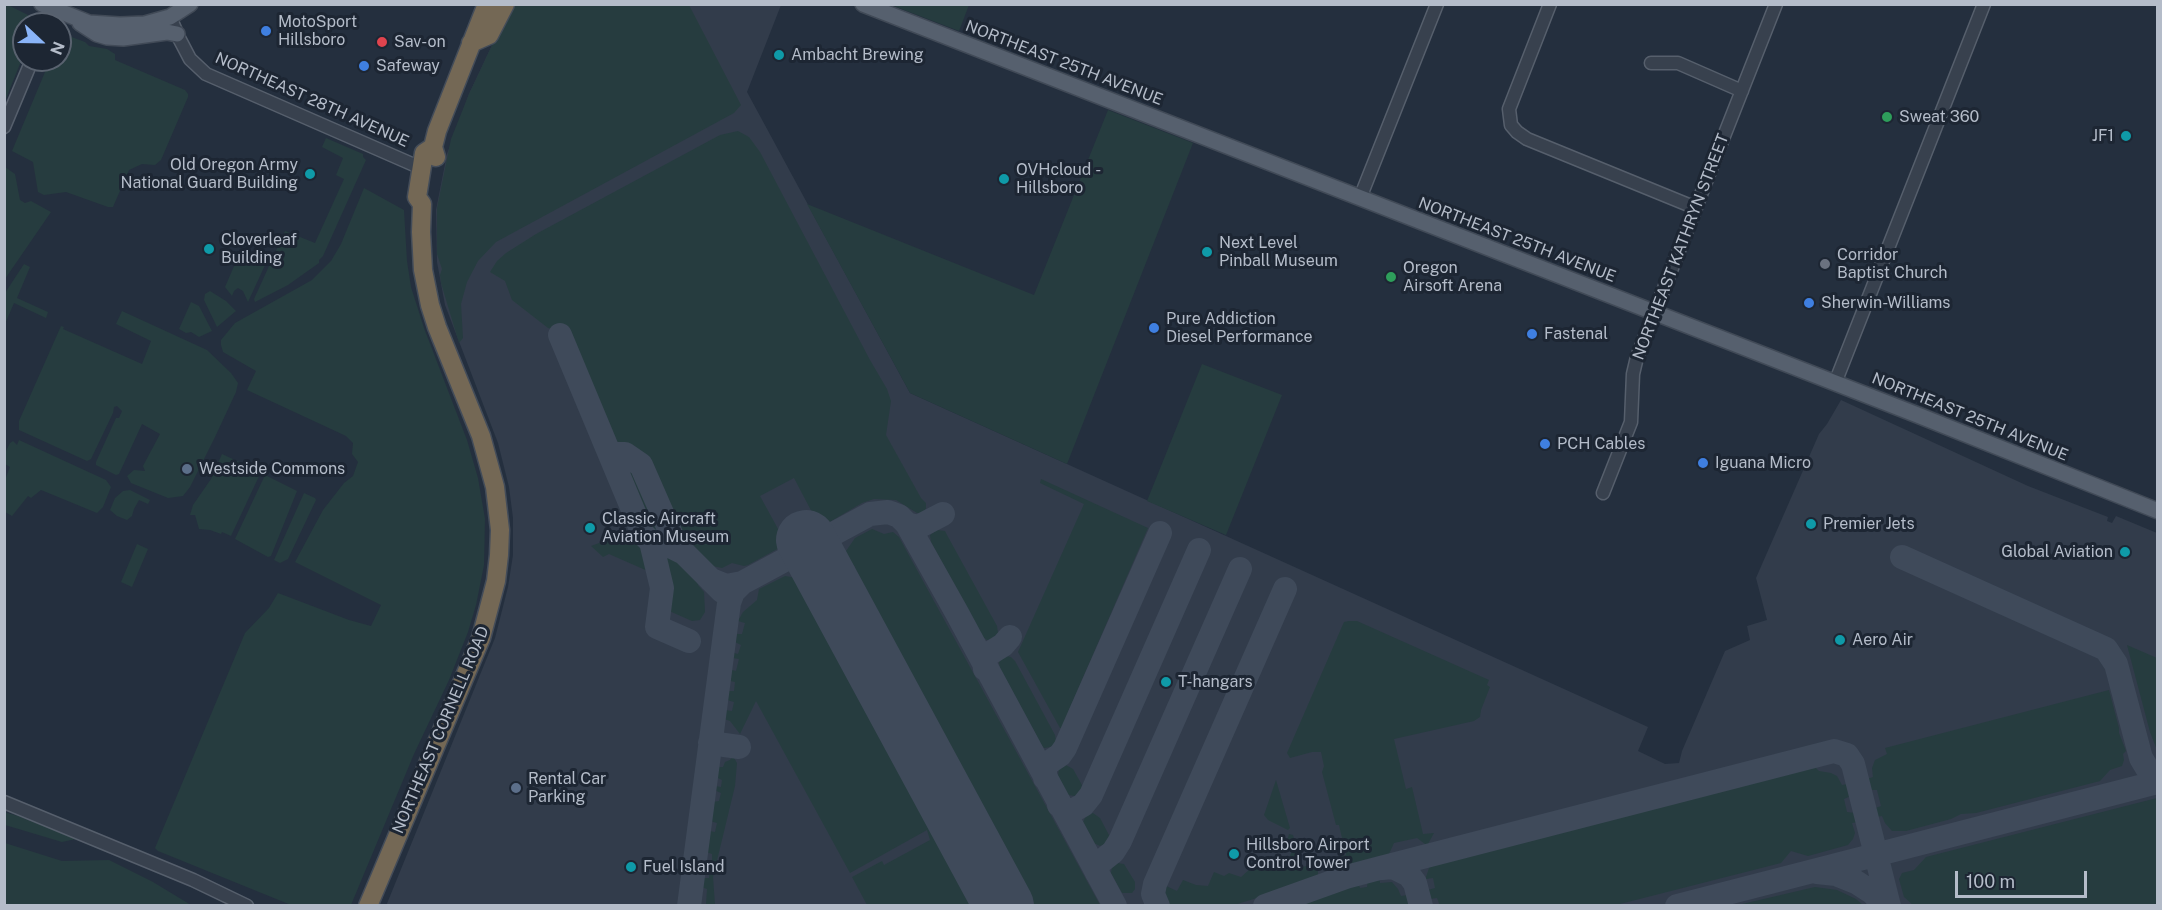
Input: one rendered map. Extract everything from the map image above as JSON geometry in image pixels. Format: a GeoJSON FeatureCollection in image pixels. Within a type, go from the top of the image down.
{"type":"FeatureCollection","features":[{"type":"Feature","properties":{"kind":"highway","name":"NORTHEAST CORNELL ROAD"},"geometry":{"type":"LineString","coordinates":[[368,906],[481,638],[496,581],[500,530],[495,486],[481,436],[446,351],[426,288],[421,252],[422,204],[417,197],[424,153],[433,147],[471,43],[488,4]]}},
{"type":"Feature","properties":{"kind":"highway"},"geometry":{"type":"LineString","coordinates":[[471,43],[489,35],[506,4]]}},
{"type":"Feature","properties":{"kind":"highway","name":"NORTHEAST CORNELL ROAD"},"geometry":{"type":"LineString","coordinates":[[422,204],[428,197],[436,156],[433,147]]}},
{"type":"Feature","properties":{"kind":"main road"},"geometry":{"type":"LineString","coordinates":[[76,19],[88,23],[120,26],[145,24],[171,17],[190,4]]}},
{"type":"Feature","properties":{"kind":"main road","name":"NORTHEAST 25TH AVENUE"},"geometry":{"type":"LineString","coordinates":[[863,4],[2157,511]]}},
{"type":"Feature","properties":{"kind":"main road"},"geometry":{"type":"LineString","coordinates":[[50,6],[107,37],[142,37],[167,32],[177,34]]}},
{"type":"Feature","properties":{"kind":"street"},"geometry":{"type":"LineString","coordinates":[[1360,198],[1437,4]]}},
{"type":"Feature","properties":{"kind":"street"},"geometry":{"type":"LineString","coordinates":[[1550,4],[1509,109],[1511,125],[1516,132],[1527,139],[1696,208]]}},
{"type":"Feature","properties":{"kind":"street","name":"NORTHEAST KATHRYN STREET"},"geometry":{"type":"LineString","coordinates":[[1603,492],[1631,422],[1633,374],[1637,357],[1776,4]]}},
{"type":"Feature","properties":{"kind":"street"},"geometry":{"type":"LineString","coordinates":[[1835,383],[1984,4]]}},
{"type":"Feature","properties":{"kind":"street","name":"NORTHEAST 28TH AVENUE"},"geometry":{"type":"LineString","coordinates":[[171,17],[190,59],[206,74],[421,168]]}},
{"type":"Feature","properties":{"kind":"street"},"geometry":{"type":"LineString","coordinates":[[1651,63],[1678,63],[1742,91]]}},
{"type":"Feature","properties":{"kind":"street"},"geometry":{"type":"LineString","coordinates":[[4,127],[27,72]]}},
{"type":"Feature","properties":{"kind":"street"},"geometry":{"type":"LineString","coordinates":[[4,802],[193,880],[247,906]]}},
{"type":"Feature","properties":{"kind":"shaded area"},"geometry":{"type":"Polygon","coordinates":[[[511,5],[781,5],[747,92],[910,393],[1648,727],[1638,751],[1665,764],[1679,763],[1725,651],[1750,640],[1747,626],[1767,620],[1756,578],[1819,434],[1841,400],[2028,486],[2108,517],[2107,521],[2112,523],[2116,516],[2157,533],[2157,905],[386,906],[495,638],[508,587],[513,555],[513,518],[509,487],[498,443],[445,305],[437,262],[436,210],[447,154],[469,94],[511,5]]]}},
{"type":"Feature","properties":{"kind":"green space"},"geometry":{"type":"Polygon","coordinates":[[[969,4],[959,31],[891,5],[969,4]]]}},
{"type":"Feature","properties":{"kind":"green space"},"geometry":{"type":"Polygon","coordinates":[[[4,5],[22,12],[12,12],[12,72],[17,72],[5,101],[4,5]]]}},
{"type":"Feature","properties":{"kind":"green space"},"geometry":{"type":"Polygon","coordinates":[[[511,5],[689,5],[741,105],[734,113],[496,242],[478,261],[467,282],[461,304],[463,338],[459,343],[441,283],[442,269],[437,254],[437,208],[451,139],[469,94],[511,5]]]}},
{"type":"Feature","properties":{"kind":"green space"},"geometry":{"type":"Polygon","coordinates":[[[72,37],[89,46],[107,49],[115,54],[115,60],[185,90],[188,94],[161,160],[155,165],[142,164],[129,170],[113,207],[66,192],[44,195],[38,192],[33,162],[12,151],[45,72],[72,72],[72,37]]]}},
{"type":"Feature","properties":{"kind":"green space"},"geometry":{"type":"Polygon","coordinates":[[[1108,110],[1193,143],[1067,464],[910,393],[807,204],[1034,295],[1108,110]]]}},
{"type":"Feature","properties":{"kind":"green space"},"geometry":{"type":"Polygon","coordinates":[[[738,131],[749,137],[760,152],[887,389],[891,401],[886,435],[926,503],[926,509],[917,513],[896,500],[874,499],[862,503],[828,523],[822,523],[815,518],[794,478],[760,496],[783,538],[781,547],[748,565],[732,563],[722,568],[707,565],[678,539],[649,465],[641,457],[614,441],[586,369],[574,343],[566,332],[548,328],[512,300],[505,281],[490,272],[506,253],[536,234],[720,135],[738,131]]]}},
{"type":"Feature","properties":{"kind":"green space"},"geometry":{"type":"Polygon","coordinates":[[[326,138],[363,154],[366,160],[319,263],[288,285],[255,302],[254,299],[285,231],[315,243],[344,179],[336,175],[343,158],[322,147],[326,138]]]}},
{"type":"Feature","properties":{"kind":"green space"},"geometry":{"type":"Polygon","coordinates":[[[5,167],[15,174],[20,200],[25,203],[31,201],[51,212],[5,279],[5,167]]]}},
{"type":"Feature","properties":{"kind":"green space"},"geometry":{"type":"Polygon","coordinates":[[[364,188],[404,210],[411,287],[424,328],[467,440],[478,478],[485,519],[484,565],[468,632],[351,905],[291,905],[155,848],[245,633],[269,608],[278,593],[371,626],[381,605],[295,562],[323,510],[344,483],[353,476],[358,462],[352,454],[353,443],[346,436],[247,390],[256,371],[223,352],[221,345],[221,340],[235,323],[312,280],[331,261],[341,244],[364,188]]]}},
{"type":"Feature","properties":{"kind":"green space"},"geometry":{"type":"Polygon","coordinates":[[[241,250],[266,261],[248,302],[243,291],[238,288],[232,296],[225,287],[241,250]]]}},
{"type":"Feature","properties":{"kind":"green space"},"geometry":{"type":"Polygon","coordinates":[[[24,264],[30,267],[17,298],[48,312],[46,318],[14,303],[5,324],[5,293],[24,264]]]}},
{"type":"Feature","properties":{"kind":"green space"},"geometry":{"type":"Polygon","coordinates":[[[210,291],[226,301],[236,311],[217,327],[204,300],[205,294],[210,291]]]}},
{"type":"Feature","properties":{"kind":"green space"},"geometry":{"type":"Polygon","coordinates":[[[191,302],[199,306],[212,331],[199,337],[179,329],[191,302]]]}},
{"type":"Feature","properties":{"kind":"green space"},"geometry":{"type":"Polygon","coordinates":[[[122,311],[207,350],[238,383],[215,437],[190,487],[183,496],[168,498],[131,483],[127,476],[134,470],[145,471],[143,466],[160,434],[142,424],[119,474],[116,475],[96,465],[116,418],[119,418],[122,411],[117,406],[114,407],[91,459],[87,461],[19,430],[19,421],[61,326],[64,327],[63,329],[142,364],[151,341],[116,324],[122,311]]]}},
{"type":"Feature","properties":{"kind":"green space"},"geometry":{"type":"Polygon","coordinates":[[[1202,364],[1282,395],[1226,535],[1147,501],[1202,364]]]}},
{"type":"Feature","properties":{"kind":"green space"},"geometry":{"type":"Polygon","coordinates":[[[19,440],[106,480],[111,487],[103,507],[97,513],[41,490],[31,498],[28,496],[12,516],[5,512],[5,480],[10,467],[5,464],[5,453],[10,443],[13,441],[17,445],[19,440]]]}},
{"type":"Feature","properties":{"kind":"green space"},"geometry":{"type":"Polygon","coordinates":[[[222,454],[261,472],[231,536],[222,532],[221,534],[199,529],[195,515],[190,515],[193,505],[211,479],[222,454]]]}},
{"type":"Feature","properties":{"kind":"green space"},"geometry":{"type":"Polygon","coordinates":[[[621,459],[632,463],[640,472],[667,537],[658,535],[650,529],[621,459]]]}},
{"type":"Feature","properties":{"kind":"green space"},"geometry":{"type":"Polygon","coordinates":[[[265,475],[297,491],[271,556],[268,557],[235,539],[265,475]]]}},
{"type":"Feature","properties":{"kind":"green space"},"geometry":{"type":"Polygon","coordinates":[[[1041,479],[1148,528],[1068,712],[1072,718],[1068,728],[1064,730],[1060,728],[1018,652],[1084,504],[1040,483],[1041,479]]]}},
{"type":"Feature","properties":{"kind":"green space"},"geometry":{"type":"Polygon","coordinates":[[[130,490],[150,500],[148,504],[139,500],[132,516],[127,520],[110,510],[115,498],[123,491],[130,490]]]}},
{"type":"Feature","properties":{"kind":"green space"},"geometry":{"type":"Polygon","coordinates":[[[304,493],[316,500],[288,559],[280,563],[274,560],[304,493]]]}},
{"type":"Feature","properties":{"kind":"green space"},"geometry":{"type":"Polygon","coordinates":[[[872,529],[884,534],[893,532],[899,537],[1100,905],[1027,905],[884,642],[853,578],[855,567],[847,559],[846,551],[855,538],[872,529]]]}},
{"type":"Feature","properties":{"kind":"green space"},"geometry":{"type":"Polygon","coordinates":[[[937,530],[945,531],[997,626],[998,633],[993,639],[987,640],[983,637],[931,542],[930,535],[937,530]]]}},
{"type":"Feature","properties":{"kind":"green space"},"geometry":{"type":"Polygon","coordinates":[[[633,537],[645,547],[652,575],[650,572],[609,554],[603,557],[591,546],[610,539],[615,544],[633,537]]]}},
{"type":"Feature","properties":{"kind":"green space"},"geometry":{"type":"Polygon","coordinates":[[[137,544],[148,549],[132,587],[121,582],[137,544]]]}},
{"type":"Feature","properties":{"kind":"green space"},"geometry":{"type":"Polygon","coordinates":[[[662,552],[677,556],[696,576],[698,585],[704,592],[705,612],[700,620],[692,621],[667,610],[669,587],[662,552]]]}},
{"type":"Feature","properties":{"kind":"green space"},"geometry":{"type":"Polygon","coordinates":[[[785,576],[797,578],[803,584],[803,593],[817,600],[981,905],[867,905],[852,877],[882,861],[884,865],[930,840],[927,830],[850,873],[756,701],[740,734],[730,721],[724,719],[725,710],[732,711],[734,702],[727,700],[728,691],[734,691],[735,682],[730,681],[732,670],[736,671],[739,659],[733,658],[734,653],[738,654],[741,645],[735,642],[737,634],[742,634],[745,623],[738,621],[743,612],[757,600],[759,589],[785,576]]]}},
{"type":"Feature","properties":{"kind":"green space"},"geometry":{"type":"Polygon","coordinates":[[[1357,621],[1489,680],[1487,685],[1490,687],[1480,717],[1474,721],[1394,739],[1406,789],[1412,787],[1423,834],[1434,833],[1428,844],[1417,838],[1394,843],[1389,854],[1380,859],[1339,871],[1334,867],[1333,859],[1346,855],[1322,772],[1324,766],[1321,752],[1290,758],[1287,753],[1344,622],[1357,621]]]}},
{"type":"Feature","properties":{"kind":"green space"},"geometry":{"type":"Polygon","coordinates":[[[2127,645],[2157,658],[2157,750],[2150,732],[2127,645]]]}},
{"type":"Feature","properties":{"kind":"green space"},"geometry":{"type":"Polygon","coordinates":[[[1005,656],[1015,661],[1055,735],[1056,741],[1051,747],[1044,748],[1041,744],[1000,668],[999,662],[1005,656]]]}},
{"type":"Feature","properties":{"kind":"green space"},"geometry":{"type":"Polygon","coordinates":[[[2109,690],[2119,733],[2126,751],[2123,754],[2122,766],[2110,770],[2100,781],[1976,813],[1961,814],[1951,819],[1906,831],[1892,831],[1882,816],[1877,817],[1875,808],[1881,806],[1877,790],[1870,790],[1867,779],[1873,777],[1872,768],[1875,760],[1887,754],[1885,748],[2109,690]]]}},
{"type":"Feature","properties":{"kind":"green space"},"geometry":{"type":"Polygon","coordinates":[[[733,756],[737,763],[735,786],[713,877],[715,905],[706,905],[707,889],[701,887],[703,878],[709,878],[709,868],[704,866],[705,864],[710,865],[712,860],[712,854],[706,852],[709,831],[715,832],[717,823],[710,821],[713,802],[719,801],[721,793],[714,790],[715,786],[721,787],[722,780],[716,777],[718,767],[723,767],[725,762],[733,756]]]}},
{"type":"Feature","properties":{"kind":"green space"},"geometry":{"type":"Polygon","coordinates":[[[1066,765],[1073,769],[1082,785],[1080,793],[1075,796],[1068,795],[1058,776],[1059,768],[1066,765]]]}},
{"type":"Feature","properties":{"kind":"green space"},"geometry":{"type":"Polygon","coordinates":[[[1814,766],[1819,771],[1837,776],[1842,785],[1848,784],[1851,796],[1844,799],[1847,812],[1855,813],[1858,822],[1852,823],[1855,833],[1848,845],[1808,856],[1791,851],[1781,863],[1616,905],[1440,906],[1437,898],[1430,899],[1428,890],[1435,888],[1433,878],[1426,879],[1426,877],[1429,868],[1436,860],[1814,766]]]}},
{"type":"Feature","properties":{"kind":"green space"},"geometry":{"type":"Polygon","coordinates":[[[1276,780],[1290,828],[1288,830],[1268,820],[1264,815],[1276,780]]]}},
{"type":"Feature","properties":{"kind":"green space"},"geometry":{"type":"Polygon","coordinates":[[[2157,798],[2157,905],[1914,906],[1904,897],[1899,879],[1902,873],[1914,870],[1926,857],[2157,798]]]}},
{"type":"Feature","properties":{"kind":"green space"},"geometry":{"type":"Polygon","coordinates":[[[4,812],[76,839],[62,842],[5,825],[4,812]]]}},
{"type":"Feature","properties":{"kind":"green space"},"geometry":{"type":"Polygon","coordinates":[[[1093,813],[1100,818],[1110,837],[1108,843],[1100,846],[1094,843],[1083,822],[1086,816],[1093,813]]]}},
{"type":"Feature","properties":{"kind":"green space"},"geometry":{"type":"Polygon","coordinates":[[[1289,834],[1293,835],[1302,867],[1315,864],[1318,867],[1316,880],[1234,905],[1168,905],[1161,896],[1164,885],[1177,891],[1183,880],[1196,885],[1208,886],[1214,872],[1224,876],[1229,873],[1241,877],[1251,868],[1256,857],[1272,860],[1275,862],[1274,865],[1279,867],[1281,863],[1286,865],[1292,851],[1286,844],[1289,834]]]}},
{"type":"Feature","properties":{"kind":"green space"},"geometry":{"type":"Polygon","coordinates":[[[5,843],[62,861],[109,860],[153,882],[191,905],[5,905],[5,843]]]}},
{"type":"Feature","properties":{"kind":"green space"},"geometry":{"type":"Polygon","coordinates":[[[1117,863],[1124,864],[1135,882],[1135,889],[1132,893],[1122,893],[1111,873],[1112,867],[1117,863]]]}},
{"type":"Feature","properties":{"kind":"green space"},"geometry":{"type":"Polygon","coordinates":[[[1379,876],[1380,883],[1392,882],[1401,896],[1408,895],[1411,904],[1405,906],[1293,905],[1356,882],[1360,888],[1367,887],[1368,879],[1379,876]]]}},
{"type":"Feature","properties":{"kind":"green space"},"geometry":{"type":"Polygon","coordinates":[[[1815,887],[1837,890],[1863,905],[1738,905],[1815,887]]]}},
{"type":"Feature","properties":{"kind":"taxiway"},"geometry":{"type":"LineString","coordinates":[[560,335],[643,534],[651,542],[670,546],[682,552]]}},
{"type":"Feature","properties":{"kind":"taxiway"},"geometry":{"type":"LineString","coordinates":[[611,454],[625,454],[641,465],[676,545],[722,591]]}},
{"type":"Feature","properties":{"kind":"taxiway"},"geometry":{"type":"LineString","coordinates":[[711,580],[726,586],[742,583],[870,514],[888,512],[899,516],[907,524],[957,613],[1115,906]]}},
{"type":"Feature","properties":{"kind":"taxiway"},"geometry":{"type":"LineString","coordinates":[[907,524],[918,527],[943,514]]}},
{"type":"Feature","properties":{"kind":"taxiway"},"geometry":{"type":"LineString","coordinates":[[1045,778],[1045,765],[1060,755],[1065,748],[1160,533]]}},
{"type":"Feature","properties":{"kind":"taxiway"},"geometry":{"type":"LineString","coordinates":[[651,542],[662,588],[657,627],[689,641]]}},
{"type":"Feature","properties":{"kind":"taxiway"},"geometry":{"type":"LineString","coordinates":[[1059,805],[1067,810],[1074,810],[1083,805],[1091,795],[1199,550]]}},
{"type":"Feature","properties":{"kind":"taxiway"},"geometry":{"type":"LineString","coordinates":[[1902,557],[2106,649],[2116,664],[2141,758],[2147,768],[2158,775]]}},
{"type":"Feature","properties":{"kind":"taxiway"},"geometry":{"type":"LineString","coordinates":[[1097,873],[1099,863],[1113,852],[1120,841],[1240,569]]}},
{"type":"Feature","properties":{"kind":"taxiway"},"geometry":{"type":"LineString","coordinates":[[689,906],[729,603],[733,592],[742,583]]}},
{"type":"Feature","properties":{"kind":"taxiway"},"geometry":{"type":"LineString","coordinates":[[1158,906],[1153,894],[1155,884],[1285,589]]}},
{"type":"Feature","properties":{"kind":"taxiway"},"geometry":{"type":"LineString","coordinates":[[985,669],[984,662],[987,655],[1003,645],[1010,637]]}},
{"type":"Feature","properties":{"kind":"taxiway"},"geometry":{"type":"LineString","coordinates":[[710,743],[739,747]]}},
{"type":"Feature","properties":{"kind":"taxiway"},"geometry":{"type":"LineString","coordinates":[[1265,906],[1346,877],[1834,751],[1847,755],[1853,764],[1889,906]]}},
{"type":"Feature","properties":{"kind":"taxiway"},"geometry":{"type":"LineString","coordinates":[[1677,906],[2158,782]]}},
{"type":"Feature","properties":{"kind":"taxiway"},"geometry":{"type":"LineString","coordinates":[[1382,868],[1393,867],[1409,875],[1415,883],[1421,906]]}},
{"type":"Feature","properties":{"kind":"taxiway"},"geometry":{"type":"LineString","coordinates":[[1817,872],[1836,874],[1856,882],[1873,893],[1884,906]]}},
{"type":"Feature","properties":{"kind":"runway"},"geometry":{"type":"LineString","coordinates":[[806,540],[1004,906]]}},
{"type":"Feature","properties":{"kind":"place","name":"MotoSport Hillsboro"},"geometry":{"type":"Point","coordinates":[266,31]}},
{"type":"Feature","properties":{"kind":"place","name":"Sav-on"},"geometry":{"type":"Point","coordinates":[382,42]}},
{"type":"Feature","properties":{"kind":"place","name":"Ambacht Brewing"},"geometry":{"type":"Point","coordinates":[779,55]}},
{"type":"Feature","properties":{"kind":"place","name":"Safeway"},"geometry":{"type":"Point","coordinates":[364,66]}},
{"type":"Feature","properties":{"kind":"place","name":"Sweat 360"},"geometry":{"type":"Point","coordinates":[1887,117]}},
{"type":"Feature","properties":{"kind":"place","name":"JF1"},"geometry":{"type":"Point","coordinates":[2126,136]}},
{"type":"Feature","properties":{"kind":"place","name":"Old Oregon Army National Guard Building"},"geometry":{"type":"Point","coordinates":[310,174]}},
{"type":"Feature","properties":{"kind":"place","name":"OVHcloud - Hillsboro"},"geometry":{"type":"Point","coordinates":[1004,179]}},
{"type":"Feature","properties":{"kind":"place","name":"Cloverleaf Building"},"geometry":{"type":"Point","coordinates":[209,249]}},
{"type":"Feature","properties":{"kind":"place","name":"Next Level Pinball Museum"},"geometry":{"type":"Point","coordinates":[1207,252]}},
{"type":"Feature","properties":{"kind":"place","name":"Corridor Baptist Church"},"geometry":{"type":"Point","coordinates":[1825,264]}},
{"type":"Feature","properties":{"kind":"place","name":"Oregon Airsoft Arena"},"geometry":{"type":"Point","coordinates":[1391,277]}},
{"type":"Feature","properties":{"kind":"place","name":"Sherwin-Williams"},"geometry":{"type":"Point","coordinates":[1809,303]}},
{"type":"Feature","properties":{"kind":"place","name":"Pure Addiction Diesel Performance"},"geometry":{"type":"Point","coordinates":[1154,328]}},
{"type":"Feature","properties":{"kind":"place","name":"Fastenal"},"geometry":{"type":"Point","coordinates":[1532,334]}},
{"type":"Feature","properties":{"kind":"place","name":"PCH Cables"},"geometry":{"type":"Point","coordinates":[1545,444]}},
{"type":"Feature","properties":{"kind":"place","name":"Iguana Micro"},"geometry":{"type":"Point","coordinates":[1703,463]}},
{"type":"Feature","properties":{"kind":"place","name":"Westside Commons"},"geometry":{"type":"Point","coordinates":[187,469]}},
{"type":"Feature","properties":{"kind":"place","name":"Premier Jets"},"geometry":{"type":"Point","coordinates":[1811,524]}},
{"type":"Feature","properties":{"kind":"place","name":"Classic Aircraft Aviation Museum"},"geometry":{"type":"Point","coordinates":[590,528]}},
{"type":"Feature","properties":{"kind":"place","name":"Global Aviation"},"geometry":{"type":"Point","coordinates":[2125,552]}},
{"type":"Feature","properties":{"kind":"place","name":"Aero Air"},"geometry":{"type":"Point","coordinates":[1840,640]}},
{"type":"Feature","properties":{"kind":"place","name":"T-hangars"},"geometry":{"type":"Point","coordinates":[1166,682]}},
{"type":"Feature","properties":{"kind":"place","name":"Rental Car Parking"},"geometry":{"type":"Point","coordinates":[516,788]}},
{"type":"Feature","properties":{"kind":"place","name":"Hillsboro Airport Control Tower"},"geometry":{"type":"Point","coordinates":[1234,854]}},
{"type":"Feature","properties":{"kind":"place","name":"Fuel Island"},"geometry":{"type":"Point","coordinates":[631,867]}}]}
